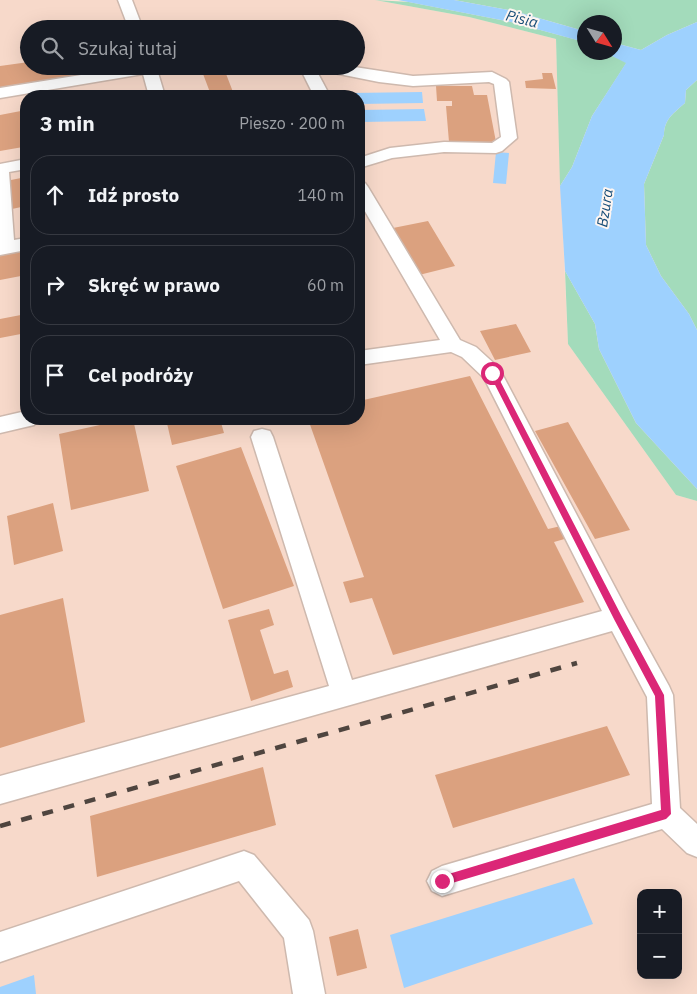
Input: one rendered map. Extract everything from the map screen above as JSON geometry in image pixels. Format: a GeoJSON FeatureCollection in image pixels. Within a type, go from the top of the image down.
{"type":"FeatureCollection","features":[{"type":"Feature","properties":{"kind":"lane"},"geometry":{"type":"LineString","coordinates":[[124,0],[130,9],[133,20]]}},
{"type":"Feature","properties":{"kind":"lane"},"geometry":{"type":"LineString","coordinates":[[0,93],[107,75]]}},
{"type":"Feature","properties":{"kind":"lane"},"geometry":{"type":"LineString","coordinates":[[150,75],[155,90]]}},
{"type":"Feature","properties":{"kind":"lane"},"geometry":{"type":"LineString","coordinates":[[311,75],[319,90]]}},
{"type":"Feature","properties":{"kind":"lane"},"geometry":{"type":"LineString","coordinates":[[365,75],[405,80],[492,77],[501,82],[509,138],[496,148],[444,147],[390,153],[365,161]]}},
{"type":"Feature","properties":{"kind":"lane"},"geometry":{"type":"LineString","coordinates":[[20,165],[0,170],[2,249],[20,245]]}},
{"type":"Feature","properties":{"kind":"lane"},"geometry":{"type":"LineString","coordinates":[[365,197],[453,345]]}},
{"type":"Feature","properties":{"kind":"lane"},"geometry":{"type":"LineString","coordinates":[[365,357],[453,345],[469,352],[492,373],[618,618],[660,695],[666,814],[697,843]]}},
{"type":"Feature","properties":{"kind":"lane"},"geometry":{"type":"LineString","coordinates":[[0,424],[20,420]]}},
{"type":"Feature","properties":{"kind":"lane"},"geometry":{"type":"LineString","coordinates":[[259,425],[344,694]]}},
{"type":"Feature","properties":{"kind":"lane"},"geometry":{"type":"LineString","coordinates":[[0,790],[618,618]]}},
{"type":"Feature","properties":{"kind":"lane"},"geometry":{"type":"LineString","coordinates":[[442,881],[666,814]]}},
{"type":"Feature","properties":{"kind":"lane"},"geometry":{"type":"LineString","coordinates":[[0,947],[244,866],[298,931],[308,994]]}},
{"type":"Feature","properties":{"kind":"shaded area"},"geometry":{"type":"Polygon","coordinates":[[[0,0],[375,0],[469,17],[556,39],[568,344],[676,495],[697,501],[697,994],[0,994],[0,0]]]}},
{"type":"Feature","properties":{"kind":"green space"},"geometry":{"type":"Polygon","coordinates":[[[375,0],[409,2],[511,22],[577,40],[577,60],[622,60],[627,62],[592,116],[572,167],[560,186],[556,39],[469,17],[375,0]]]}},
{"type":"Feature","properties":{"kind":"green space"},"geometry":{"type":"Polygon","coordinates":[[[454,0],[697,0],[697,22],[667,35],[641,50],[622,45],[622,15],[577,15],[577,29],[514,11],[454,0]]]}},
{"type":"Feature","properties":{"kind":"green space"},"geometry":{"type":"Polygon","coordinates":[[[697,80],[697,330],[689,314],[661,276],[646,245],[644,184],[664,135],[664,129],[668,120],[685,103],[686,90],[697,80]]]}},
{"type":"Feature","properties":{"kind":"green space"},"geometry":{"type":"Polygon","coordinates":[[[565,271],[595,324],[599,349],[636,423],[697,489],[697,501],[676,495],[568,344],[565,271]]]}},
{"type":"Feature","properties":{"kind":"water","name":"Pisia"},"geometry":{"type":"Polygon","coordinates":[[[398,0],[454,0],[514,11],[577,29],[577,40],[511,22],[398,0]]]}},
{"type":"Feature","properties":{"kind":"water","name":"Bzura"},"geometry":{"type":"Polygon","coordinates":[[[697,22],[697,80],[686,90],[685,103],[668,120],[664,129],[664,135],[644,184],[646,245],[661,276],[689,314],[697,330],[697,489],[636,423],[599,349],[595,324],[565,271],[560,186],[572,167],[592,116],[626,63],[620,60],[622,60],[622,45],[641,50],[667,35],[697,22]]]}},
{"type":"Feature","properties":{"kind":"water"},"geometry":{"type":"Polygon","coordinates":[[[422,92],[423,103],[365,104],[365,93],[422,92]]]}},
{"type":"Feature","properties":{"kind":"water"},"geometry":{"type":"Polygon","coordinates":[[[424,109],[426,121],[365,122],[365,110],[424,109]]]}},
{"type":"Feature","properties":{"kind":"water"},"geometry":{"type":"Polygon","coordinates":[[[496,152],[509,153],[506,184],[493,183],[496,152]]]}},
{"type":"Feature","properties":{"kind":"water"},"geometry":{"type":"Polygon","coordinates":[[[574,878],[593,924],[404,988],[390,935],[574,878]]]}},
{"type":"Feature","properties":{"kind":"water"},"geometry":{"type":"Polygon","coordinates":[[[34,975],[36,994],[0,994],[0,987],[34,975]]]}},
{"type":"Feature","properties":{"kind":"building"},"geometry":{"type":"Polygon","coordinates":[[[20,63],[20,75],[82,75],[0,88],[0,66],[20,63]]]}},
{"type":"Feature","properties":{"kind":"building"},"geometry":{"type":"Polygon","coordinates":[[[542,73],[552,73],[556,89],[526,88],[525,81],[543,79],[542,73]]]}},
{"type":"Feature","properties":{"kind":"building"},"geometry":{"type":"Polygon","coordinates":[[[203,75],[226,75],[232,90],[209,90],[203,75]]]}},
{"type":"Feature","properties":{"kind":"building"},"geometry":{"type":"Polygon","coordinates":[[[436,86],[472,86],[474,95],[487,95],[496,142],[449,142],[446,106],[452,106],[452,101],[437,101],[436,86]]]}},
{"type":"Feature","properties":{"kind":"building"},"geometry":{"type":"Polygon","coordinates":[[[20,111],[20,148],[0,151],[0,115],[20,111]]]}},
{"type":"Feature","properties":{"kind":"building"},"geometry":{"type":"Polygon","coordinates":[[[20,178],[20,207],[12,209],[6,181],[20,178]]]}},
{"type":"Feature","properties":{"kind":"building"},"geometry":{"type":"Polygon","coordinates":[[[428,221],[455,266],[419,275],[393,228],[428,221]]]}},
{"type":"Feature","properties":{"kind":"building"},"geometry":{"type":"Polygon","coordinates":[[[20,251],[20,276],[0,280],[0,255],[20,251]]]}},
{"type":"Feature","properties":{"kind":"building"},"geometry":{"type":"Polygon","coordinates":[[[20,315],[20,334],[0,338],[0,319],[20,315]]]}},
{"type":"Feature","properties":{"kind":"building"},"geometry":{"type":"Polygon","coordinates":[[[516,324],[531,352],[495,360],[480,331],[516,324]]]}},
{"type":"Feature","properties":{"kind":"building"},"geometry":{"type":"Polygon","coordinates":[[[470,376],[548,529],[561,526],[568,538],[554,542],[584,602],[393,655],[372,598],[350,603],[343,582],[364,577],[310,425],[365,425],[365,400],[470,376]]]}},
{"type":"Feature","properties":{"kind":"building"},"geometry":{"type":"Polygon","coordinates":[[[568,422],[630,530],[595,539],[535,431],[568,422]]]}},
{"type":"Feature","properties":{"kind":"building"},"geometry":{"type":"Polygon","coordinates":[[[100,425],[134,425],[149,491],[71,510],[59,434],[100,425]]]}},
{"type":"Feature","properties":{"kind":"building"},"geometry":{"type":"Polygon","coordinates":[[[167,425],[222,425],[224,433],[172,445],[167,425]]]}},
{"type":"Feature","properties":{"kind":"building"},"geometry":{"type":"Polygon","coordinates":[[[241,447],[294,586],[223,609],[176,466],[241,447]]]}},
{"type":"Feature","properties":{"kind":"building"},"geometry":{"type":"Polygon","coordinates":[[[53,503],[63,551],[14,565],[7,516],[53,503]]]}},
{"type":"Feature","properties":{"kind":"building"},"geometry":{"type":"Polygon","coordinates":[[[63,598],[85,722],[0,748],[0,615],[63,598]]]}},
{"type":"Feature","properties":{"kind":"building"},"geometry":{"type":"Polygon","coordinates":[[[269,609],[274,625],[260,630],[274,674],[288,670],[293,687],[251,701],[228,620],[269,609]]]}},
{"type":"Feature","properties":{"kind":"building"},"geometry":{"type":"Polygon","coordinates":[[[607,726],[630,775],[453,828],[435,775],[607,726]]]}},
{"type":"Feature","properties":{"kind":"building"},"geometry":{"type":"Polygon","coordinates":[[[263,767],[276,825],[97,877],[90,816],[263,767]]]}},
{"type":"Feature","properties":{"kind":"building"},"geometry":{"type":"Polygon","coordinates":[[[358,929],[367,968],[337,976],[329,937],[358,929]]]}},
{"type":"Feature","properties":{"kind":"railway"},"geometry":{"type":"LineString","coordinates":[[0,826],[577,663]]}},
{"type":"Feature","properties":{"kind":"route"},"geometry":{"type":"LineString","coordinates":[[442,881],[666,814],[660,695],[618,618],[492,373]]}}]}
